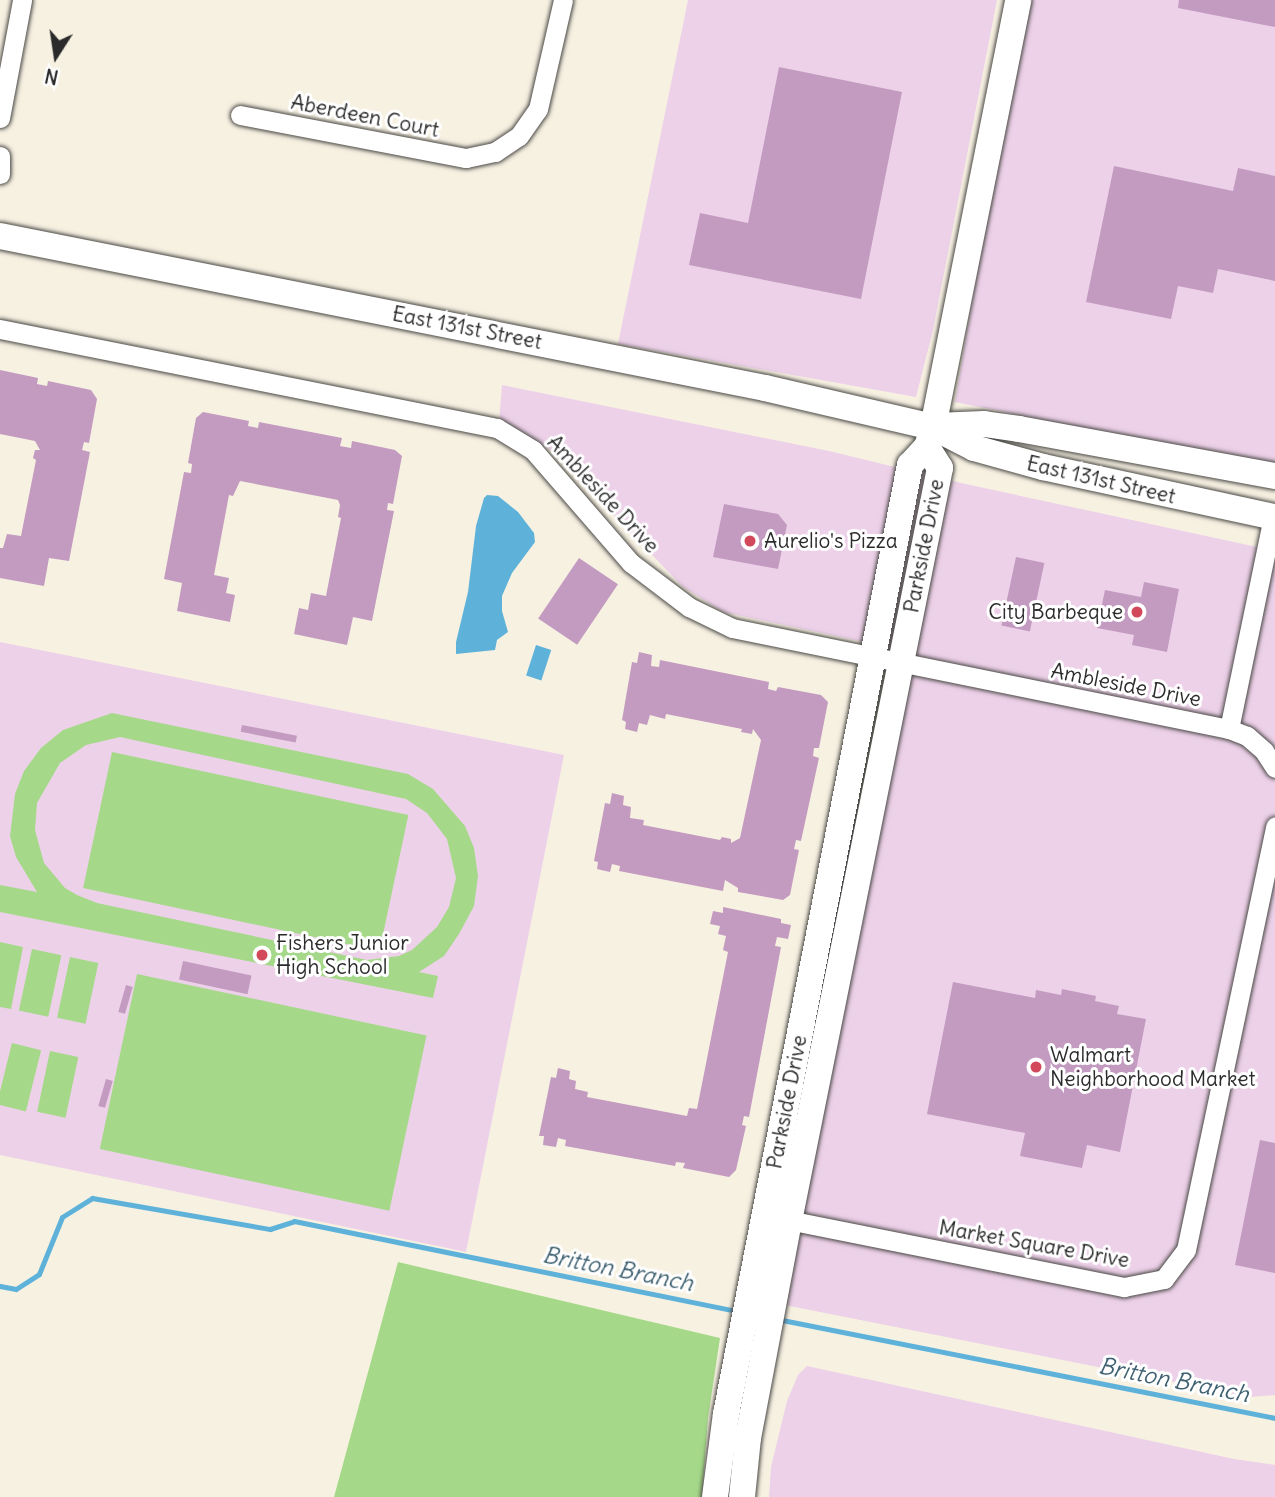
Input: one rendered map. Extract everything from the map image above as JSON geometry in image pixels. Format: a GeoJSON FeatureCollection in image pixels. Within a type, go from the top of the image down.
{"type":"FeatureCollection","features":[{"type":"Feature","properties":{"kind":"street"},"geometry":{"type":"LineString","coordinates":[[0,118],[22,0]]}},
{"type":"Feature","properties":{"kind":"street","name":"Aberdeen Court"},"geometry":{"type":"LineString","coordinates":[[240,115],[466,158],[482,156],[509,145],[531,122],[538,109],[562,0]]}},
{"type":"Feature","properties":{"kind":"street","name":"Parkside Drive"},"geometry":{"type":"LineString","coordinates":[[715,1497],[719,1454],[754,1341],[761,1306],[873,656],[910,465],[930,437],[1018,0]]}},
{"type":"Feature","properties":{"kind":"street"},"geometry":{"type":"LineString","coordinates":[[0,156],[0,174]]}},
{"type":"Feature","properties":{"kind":"street","name":"East 131st Street"},"geometry":{"type":"LineString","coordinates":[[0,236],[765,388],[1043,467],[1274,517]]}},
{"type":"Feature","properties":{"kind":"street","name":"Ambleside Drive"},"geometry":{"type":"LineString","coordinates":[[0,329],[497,428],[533,450],[632,564],[689,607],[732,628],[1230,729],[1247,736],[1274,766]]}},
{"type":"Feature","properties":{"kind":"street","name":"East 131st Street"},"geometry":{"type":"LineString","coordinates":[[930,437],[984,424],[1275,476]]}},
{"type":"Feature","properties":{"kind":"street","name":"Parkside Drive"},"geometry":{"type":"LineString","coordinates":[[777,1218],[901,662],[940,468],[930,437]]}},
{"type":"Feature","properties":{"kind":"street"},"geometry":{"type":"LineString","coordinates":[[1230,729],[1274,517]]}},
{"type":"Feature","properties":{"kind":"street","name":"Market Square Drive"},"geometry":{"type":"LineString","coordinates":[[777,1218],[1124,1287],[1164,1279],[1186,1250],[1275,826]]}},
{"type":"Feature","properties":{"kind":"street","name":"Parkside Drive"},"geometry":{"type":"LineString","coordinates":[[742,1497],[754,1341]]}},
{"type":"Feature","properties":{"kind":"shaded area"},"geometry":{"type":"Polygon","coordinates":[[[688,0],[997,0],[933,330],[916,397],[618,344],[688,0]]]}},
{"type":"Feature","properties":{"kind":"shaded area"},"geometry":{"type":"Polygon","coordinates":[[[1031,0],[1275,0],[1275,467],[955,402],[980,254],[1031,0]]]}},
{"type":"Feature","properties":{"kind":"shaded area"},"geometry":{"type":"Polygon","coordinates":[[[502,385],[829,451],[961,483],[1275,551],[1275,1395],[1249,1397],[760,1300],[892,648],[723,612],[683,587],[551,450],[499,421],[502,385]]]}},
{"type":"Feature","properties":{"kind":"shaded area","name":"Fishers Junior High School"},"geometry":{"type":"Polygon","coordinates":[[[0,642],[564,755],[466,1252],[0,1155],[0,642]]]}},
{"type":"Feature","properties":{"kind":"shaded area"},"geometry":{"type":"Polygon","coordinates":[[[807,1366],[1234,1459],[1275,1465],[1275,1497],[769,1497],[771,1467],[787,1401],[798,1375],[807,1366]]]}},
{"type":"Feature","properties":{"kind":"green space"},"geometry":{"type":"Polygon","coordinates":[[[112,713],[408,774],[433,789],[465,826],[474,848],[478,876],[474,906],[459,934],[444,956],[419,972],[438,976],[433,998],[0,912],[0,885],[37,892],[16,857],[10,836],[15,794],[24,771],[41,748],[63,730],[112,713]],[[120,737],[86,745],[60,763],[37,803],[35,830],[44,863],[65,888],[97,903],[367,960],[399,956],[412,950],[437,927],[449,907],[456,878],[447,839],[427,813],[406,799],[120,737]]]}},
{"type":"Feature","properties":{"kind":"green space"},"geometry":{"type":"Polygon","coordinates":[[[112,752],[408,815],[379,951],[83,888],[112,752]]]}},
{"type":"Feature","properties":{"kind":"green space"},"geometry":{"type":"Polygon","coordinates":[[[0,942],[23,947],[11,1009],[0,1007],[0,942]]]}},
{"type":"Feature","properties":{"kind":"green space"},"geometry":{"type":"Polygon","coordinates":[[[32,949],[61,955],[48,1017],[19,1011],[32,949]]]}},
{"type":"Feature","properties":{"kind":"green space"},"geometry":{"type":"Polygon","coordinates":[[[70,957],[98,963],[85,1024],[57,1018],[70,957]]]}},
{"type":"Feature","properties":{"kind":"green space"},"geometry":{"type":"Polygon","coordinates":[[[137,974],[427,1036],[389,1211],[100,1149],[137,974]]]}},
{"type":"Feature","properties":{"kind":"green space"},"geometry":{"type":"Polygon","coordinates":[[[12,1043],[41,1050],[26,1111],[0,1105],[0,1091],[12,1043]]]}},
{"type":"Feature","properties":{"kind":"green space"},"geometry":{"type":"Polygon","coordinates":[[[50,1051],[78,1057],[65,1118],[37,1112],[50,1051]]]}},
{"type":"Feature","properties":{"kind":"green space"},"geometry":{"type":"Polygon","coordinates":[[[398,1262],[720,1338],[708,1418],[702,1497],[334,1497],[398,1262]]]}},
{"type":"Feature","properties":{"kind":"water"},"geometry":{"type":"Polygon","coordinates":[[[487,495],[498,496],[518,512],[534,533],[535,542],[512,573],[502,596],[502,611],[508,632],[497,640],[495,650],[456,654],[456,642],[468,592],[476,526],[487,495]]]}},
{"type":"Feature","properties":{"kind":"water"},"geometry":{"type":"Polygon","coordinates":[[[536,645],[551,650],[541,680],[526,675],[536,645]]]}},
{"type":"Feature","properties":{"kind":"building"},"geometry":{"type":"Polygon","coordinates":[[[1179,0],[1275,0],[1275,27],[1178,8],[1179,0]]]}},
{"type":"Feature","properties":{"kind":"building"},"geometry":{"type":"Polygon","coordinates":[[[779,67],[902,92],[861,299],[689,265],[700,213],[748,223],[779,67]]]}},
{"type":"Feature","properties":{"kind":"building"},"geometry":{"type":"Polygon","coordinates":[[[1114,166],[1233,191],[1238,168],[1275,176],[1275,281],[1218,269],[1213,293],[1178,286],[1171,319],[1086,302],[1114,166]]]}},
{"type":"Feature","properties":{"kind":"building"},"geometry":{"type":"Polygon","coordinates":[[[0,370],[38,378],[37,384],[47,386],[48,381],[91,390],[97,399],[89,443],[84,442],[82,450],[90,452],[69,561],[49,558],[44,586],[0,578],[0,548],[3,548],[7,534],[21,536],[36,460],[33,458],[35,450],[40,450],[35,441],[0,434],[0,370]]]}},
{"type":"Feature","properties":{"kind":"building"},"geometry":{"type":"Polygon","coordinates":[[[203,412],[249,421],[248,426],[258,428],[259,422],[342,438],[340,446],[351,448],[352,441],[395,450],[402,456],[393,504],[388,503],[387,510],[394,511],[372,621],[353,617],[347,645],[294,634],[299,608],[308,610],[311,593],[326,596],[341,518],[338,517],[338,500],[240,481],[233,496],[229,495],[214,575],[229,578],[226,593],[235,595],[230,622],[177,611],[182,583],[164,579],[184,472],[191,473],[192,464],[188,463],[196,418],[203,412]]]}},
{"type":"Feature","properties":{"kind":"building","name":"Aurelio's Pizza"},"geometry":{"type":"Polygon","coordinates":[[[724,504],[778,514],[787,525],[778,569],[713,557],[724,504]]]}},
{"type":"Feature","properties":{"kind":"building"},"geometry":{"type":"Polygon","coordinates":[[[1016,557],[1044,563],[1030,631],[1001,625],[1016,557]]]}},
{"type":"Feature","properties":{"kind":"building"},"geometry":{"type":"Polygon","coordinates":[[[579,558],[618,584],[577,645],[538,619],[579,558]]]}},
{"type":"Feature","properties":{"kind":"building","name":"City Barbeque"},"geometry":{"type":"Polygon","coordinates":[[[1144,582],[1179,589],[1167,652],[1132,645],[1134,635],[1097,628],[1105,590],[1141,597],[1144,582]]]}},
{"type":"Feature","properties":{"kind":"building"},"geometry":{"type":"Polygon","coordinates":[[[639,652],[652,655],[651,666],[659,667],[660,660],[769,682],[768,689],[776,691],[778,687],[821,695],[828,702],[819,748],[814,748],[813,756],[819,758],[801,841],[796,840],[794,849],[799,850],[790,895],[783,900],[738,892],[738,888],[725,880],[723,891],[619,871],[620,866],[612,864],[610,872],[597,869],[598,862],[594,861],[605,803],[610,804],[612,793],[624,796],[623,805],[631,807],[630,818],[644,820],[643,825],[720,840],[722,837],[731,839],[731,843],[740,838],[761,740],[753,729],[752,734],[741,732],[742,729],[666,714],[665,719],[650,715],[647,725],[639,723],[637,732],[625,729],[626,722],[622,720],[632,662],[637,663],[639,652]]]}},
{"type":"Feature","properties":{"kind":"building"},"geometry":{"type":"Polygon","coordinates":[[[242,725],[297,736],[296,743],[241,732],[242,725]]]}},
{"type":"Feature","properties":{"kind":"building"},"geometry":{"type":"Polygon","coordinates":[[[723,907],[781,919],[781,923],[791,925],[788,939],[777,937],[775,946],[781,947],[749,1117],[744,1116],[742,1125],[746,1126],[736,1170],[729,1177],[683,1168],[685,1163],[676,1162],[675,1166],[565,1146],[566,1140],[558,1138],[556,1147],[543,1145],[544,1136],[539,1136],[551,1077],[556,1078],[558,1068],[570,1071],[569,1079],[576,1081],[575,1089],[588,1092],[587,1097],[687,1116],[689,1108],[697,1109],[728,952],[723,950],[726,936],[718,934],[720,926],[710,924],[713,911],[723,913],[723,907]]]}},
{"type":"Feature","properties":{"kind":"building"},"geometry":{"type":"Polygon","coordinates":[[[183,961],[251,976],[248,994],[179,980],[183,961]]]}},
{"type":"Feature","properties":{"kind":"building","name":"Walmart Neighborhood Market"},"geometry":{"type":"Polygon","coordinates":[[[953,982],[1035,998],[1036,990],[1061,995],[1062,989],[1096,996],[1095,1001],[1119,1006],[1117,1014],[1146,1019],[1120,1152],[1087,1145],[1082,1168],[1020,1156],[1025,1133],[927,1114],[953,982]]]}},
{"type":"Feature","properties":{"kind":"building"},"geometry":{"type":"Polygon","coordinates":[[[126,985],[133,987],[125,1014],[118,1012],[126,985]]]}},
{"type":"Feature","properties":{"kind":"building"},"geometry":{"type":"Polygon","coordinates":[[[106,1079],[113,1081],[105,1108],[98,1106],[106,1079]]]}},
{"type":"Feature","properties":{"kind":"building"},"geometry":{"type":"Polygon","coordinates":[[[1260,1140],[1275,1143],[1275,1273],[1235,1265],[1260,1140]]]}},
{"type":"Feature","properties":{"kind":"waterway","name":"Britton Branch"},"geometry":{"type":"LineString","coordinates":[[0,1286],[16,1289],[39,1274],[62,1217],[92,1198],[270,1229],[294,1221],[737,1311]]}},
{"type":"Feature","properties":{"kind":"waterway","name":"Britton Branch"},"geometry":{"type":"LineString","coordinates":[[777,1319],[1275,1418]]}},
{"type":"Feature","properties":{"kind":"place","name":"Aurelio's Pizza"},"geometry":{"type":"Point","coordinates":[750,541]}},
{"type":"Feature","properties":{"kind":"place","name":"City Barbeque"},"geometry":{"type":"Point","coordinates":[1137,612]}},
{"type":"Feature","properties":{"kind":"place","name":"Fishers Junior High School"},"geometry":{"type":"Point","coordinates":[262,955]}},
{"type":"Feature","properties":{"kind":"place","name":"Walmart Neighborhood Market"},"geometry":{"type":"Point","coordinates":[1036,1067]}}]}
